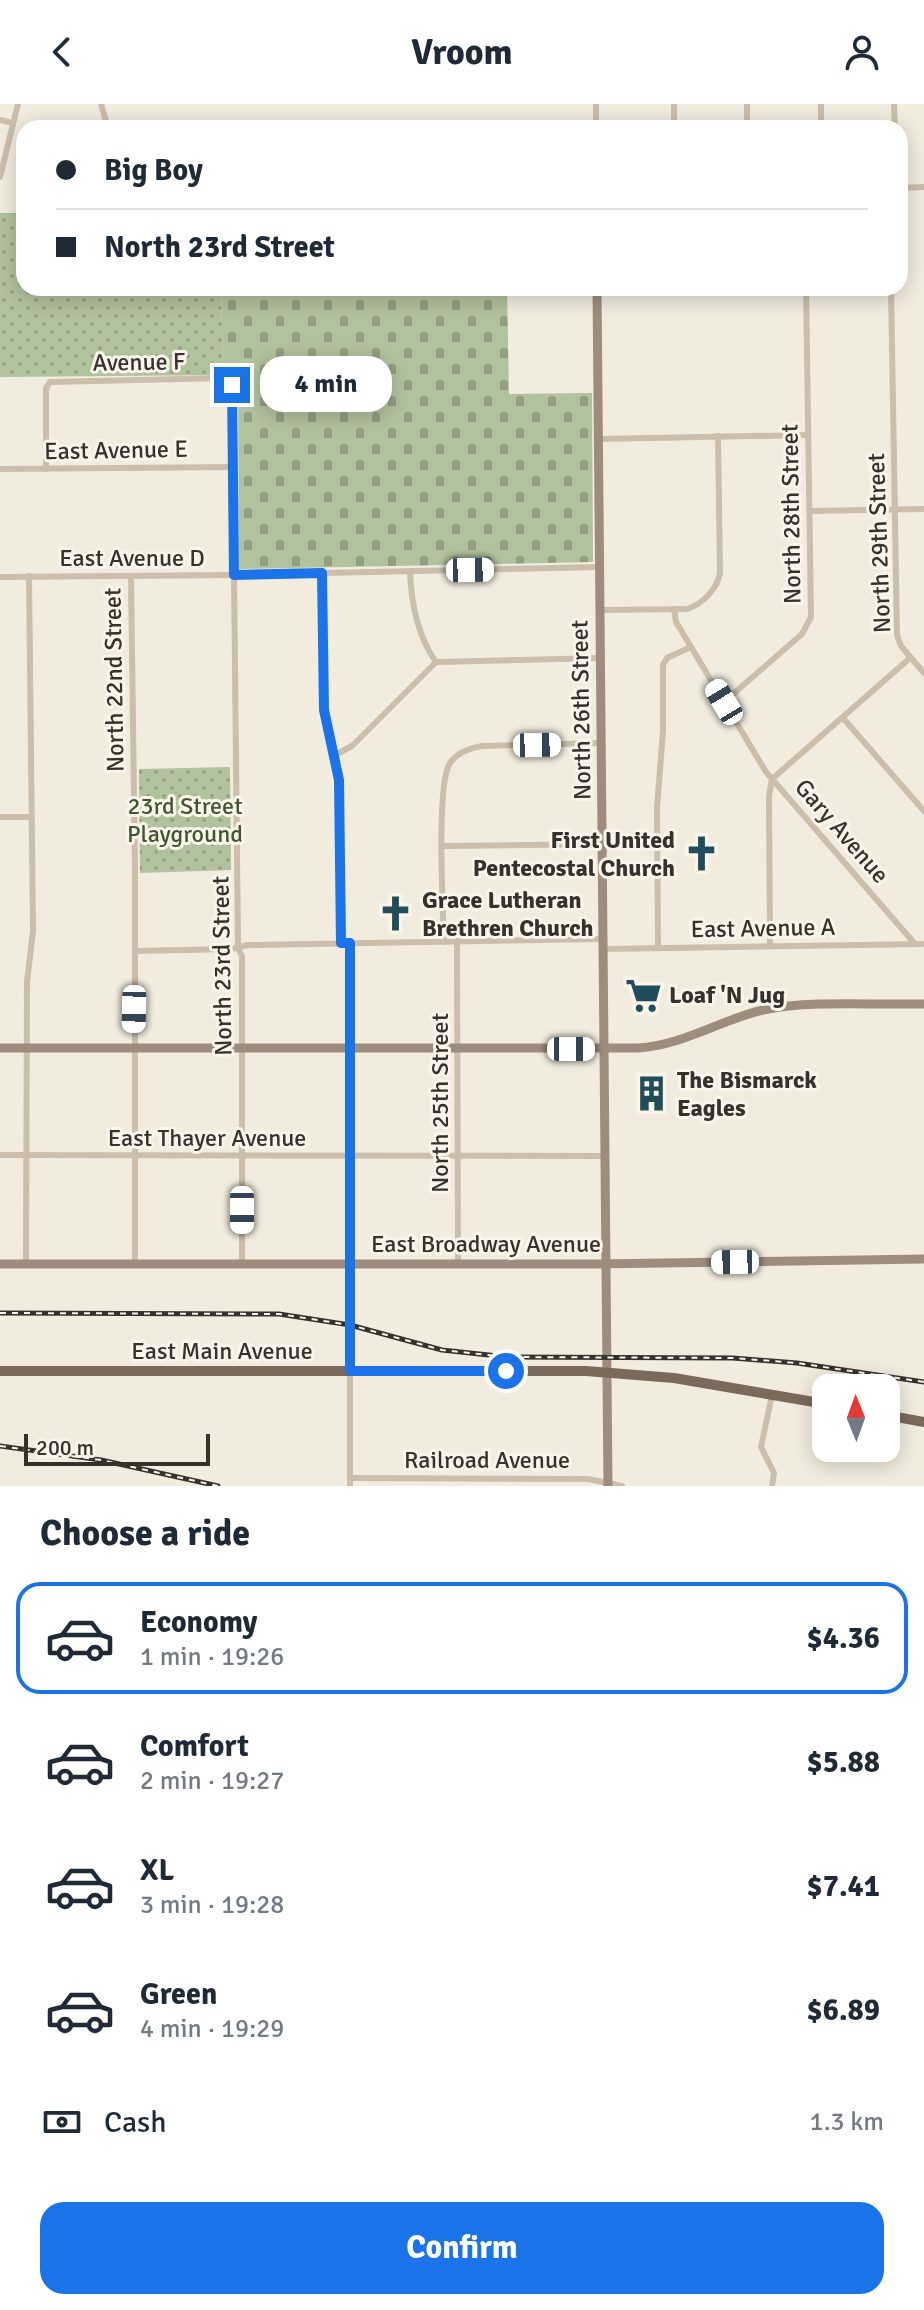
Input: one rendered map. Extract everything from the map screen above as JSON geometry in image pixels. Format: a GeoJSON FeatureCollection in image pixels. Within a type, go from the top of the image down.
{"type":"FeatureCollection","features":[{"type":"Feature","properties":{"kind":"main road","name":"East Main Avenue"},"geometry":{"type":"LineString","coordinates":[[0,1371],[608,1372],[674,1378],[812,1402]]}},
{"type":"Feature","properties":{"kind":"main road"},"geometry":{"type":"LineString","coordinates":[[900,1418],[924,1422]]}},
{"type":"Feature","properties":{"kind":"street"},"geometry":{"type":"LineString","coordinates":[[0,177],[18,104]]}},
{"type":"Feature","properties":{"kind":"street"},"geometry":{"type":"LineString","coordinates":[[0,120],[13,123]]}},
{"type":"Feature","properties":{"kind":"street","name":"North 26th Street"},"geometry":{"type":"LineString","coordinates":[[597,296],[608,1484]]}},
{"type":"Feature","properties":{"kind":"street","name":"North 28th Street"},"geometry":{"type":"LineString","coordinates":[[724,702],[808,626],[811,611],[806,296]]}},
{"type":"Feature","properties":{"kind":"street","name":"North 29th Street"},"geometry":{"type":"LineString","coordinates":[[772,779],[910,658],[897,635],[891,296]]}},
{"type":"Feature","properties":{"kind":"street","name":"Avenue F"},"geometry":{"type":"LineString","coordinates":[[46,469],[48,383],[231,380]]}},
{"type":"Feature","properties":{"kind":"street","name":"North 23rd Street"},"geometry":{"type":"LineString","coordinates":[[231,380],[238,948],[242,956],[242,1264]]}},
{"type":"Feature","properties":{"kind":"street"},"geometry":{"type":"LineString","coordinates":[[599,439],[808,435]]}},
{"type":"Feature","properties":{"kind":"street"},"geometry":{"type":"LineString","coordinates":[[600,610],[674,609],[697,605],[718,583],[718,436]]}},
{"type":"Feature","properties":{"kind":"street","name":"East Avenue E"},"geometry":{"type":"LineString","coordinates":[[0,469],[233,467]]}},
{"type":"Feature","properties":{"kind":"street"},"geometry":{"type":"LineString","coordinates":[[810,511],[924,509]]}},
{"type":"Feature","properties":{"kind":"street","name":"East Avenue D"},"geometry":{"type":"LineString","coordinates":[[0,577],[600,567]]}},
{"type":"Feature","properties":{"kind":"street"},"geometry":{"type":"LineString","coordinates":[[410,571],[414,610],[421,634],[436,662]]}},
{"type":"Feature","properties":{"kind":"street"},"geometry":{"type":"LineString","coordinates":[[322,573],[324,710],[339,780],[350,1048],[350,1482]]}},
{"type":"Feature","properties":{"kind":"street"},"geometry":{"type":"LineString","coordinates":[[26,1264],[27,982],[33,931],[29,576]]}},
{"type":"Feature","properties":{"kind":"street","name":"North 22nd Street"},"geometry":{"type":"LineString","coordinates":[[131,576],[135,1264]]}},
{"type":"Feature","properties":{"kind":"street","name":"Gary Avenue"},"geometry":{"type":"LineString","coordinates":[[674,609],[676,622],[772,779],[915,944]]}},
{"type":"Feature","properties":{"kind":"street"},"geometry":{"type":"LineString","coordinates":[[658,948],[657,801],[664,662],[691,647]]}},
{"type":"Feature","properties":{"kind":"street"},"geometry":{"type":"LineString","coordinates":[[335,755],[352,746],[436,662],[601,658]]}},
{"type":"Feature","properties":{"kind":"street"},"geometry":{"type":"LineString","coordinates":[[910,658],[924,673]]}},
{"type":"Feature","properties":{"kind":"street"},"geometry":{"type":"LineString","coordinates":[[843,718],[924,811]]}},
{"type":"Feature","properties":{"kind":"street"},"geometry":{"type":"LineString","coordinates":[[444,942],[442,789],[450,763],[467,750],[482,746],[601,743]]}},
{"type":"Feature","properties":{"kind":"street"},"geometry":{"type":"LineString","coordinates":[[770,946],[769,796],[772,779]]}},
{"type":"Feature","properties":{"kind":"street"},"geometry":{"type":"LineString","coordinates":[[0,817],[31,817]]}},
{"type":"Feature","properties":{"kind":"street"},"geometry":{"type":"LineString","coordinates":[[443,846],[602,844]]}},
{"type":"Feature","properties":{"kind":"street","name":"East Avenue A"},"geometry":{"type":"LineString","coordinates":[[135,951],[457,941],[658,948],[924,944]]}},
{"type":"Feature","properties":{"kind":"street","name":"North 25th Street"},"geometry":{"type":"LineString","coordinates":[[457,941],[458,1264]]}},
{"type":"Feature","properties":{"kind":"street"},"geometry":{"type":"LineString","coordinates":[[0,1048],[604,1049],[666,1044],[754,1013],[782,1007],[924,1004]]}},
{"type":"Feature","properties":{"kind":"street","name":"East Thayer Avenue"},"geometry":{"type":"LineString","coordinates":[[0,1155],[605,1156]]}},
{"type":"Feature","properties":{"kind":"street","name":"East Broadway Avenue"},"geometry":{"type":"LineString","coordinates":[[0,1264],[607,1264],[924,1259]]}},
{"type":"Feature","properties":{"kind":"street"},"geometry":{"type":"LineString","coordinates":[[772,1395],[761,1441],[762,1451],[774,1473],[772,1486]]}},
{"type":"Feature","properties":{"kind":"street","name":"Railroad Avenue"},"geometry":{"type":"LineString","coordinates":[[350,1482],[581,1478],[622,1486]]}},
{"type":"Feature","properties":{"kind":"green space"},"geometry":{"type":"Polygon","coordinates":[[[0,213],[16,213],[16,296],[221,296],[223,375],[0,377],[0,213]]]}},
{"type":"Feature","properties":{"kind":"green space"},"geometry":{"type":"Polygon","coordinates":[[[221,296],[507,296],[509,394],[592,393],[593,562],[239,569],[238,375],[223,375],[221,296]]]}},
{"type":"Feature","properties":{"kind":"green space","name":"23rd Street Playground"},"geometry":{"type":"Polygon","coordinates":[[[230,767],[231,870],[140,873],[139,769],[230,767]]]}},
{"type":"Feature","properties":{"kind":"railway"},"geometry":{"type":"LineString","coordinates":[[0,1313],[279,1314],[350,1325],[442,1350],[507,1357],[733,1358],[797,1363],[924,1382]]}},
{"type":"Feature","properties":{"kind":"railway"},"geometry":{"type":"LineString","coordinates":[[0,1446],[101,1460],[218,1486]]}},
{"type":"Feature","properties":{"kind":"place","name":"First United Pentecostal Church"},"geometry":{"type":"Point","coordinates":[701,854]}},
{"type":"Feature","properties":{"kind":"place","name":"Grace Lutheran Brethren Church"},"geometry":{"type":"Point","coordinates":[396,914]}},
{"type":"Feature","properties":{"kind":"place","name":"Loaf 'N Jug"},"geometry":{"type":"Point","coordinates":[643,995]}},
{"type":"Feature","properties":{"kind":"place","name":"The Bismarck Eagles"},"geometry":{"type":"Point","coordinates":[651,1094]}},
{"type":"Feature","properties":{"kind":"route"},"geometry":{"type":"LineString","coordinates":[[232,385],[234,575],[322,573],[324,710],[339,780],[341,943],[350,943],[350,1371],[506,1371]]}}]}
